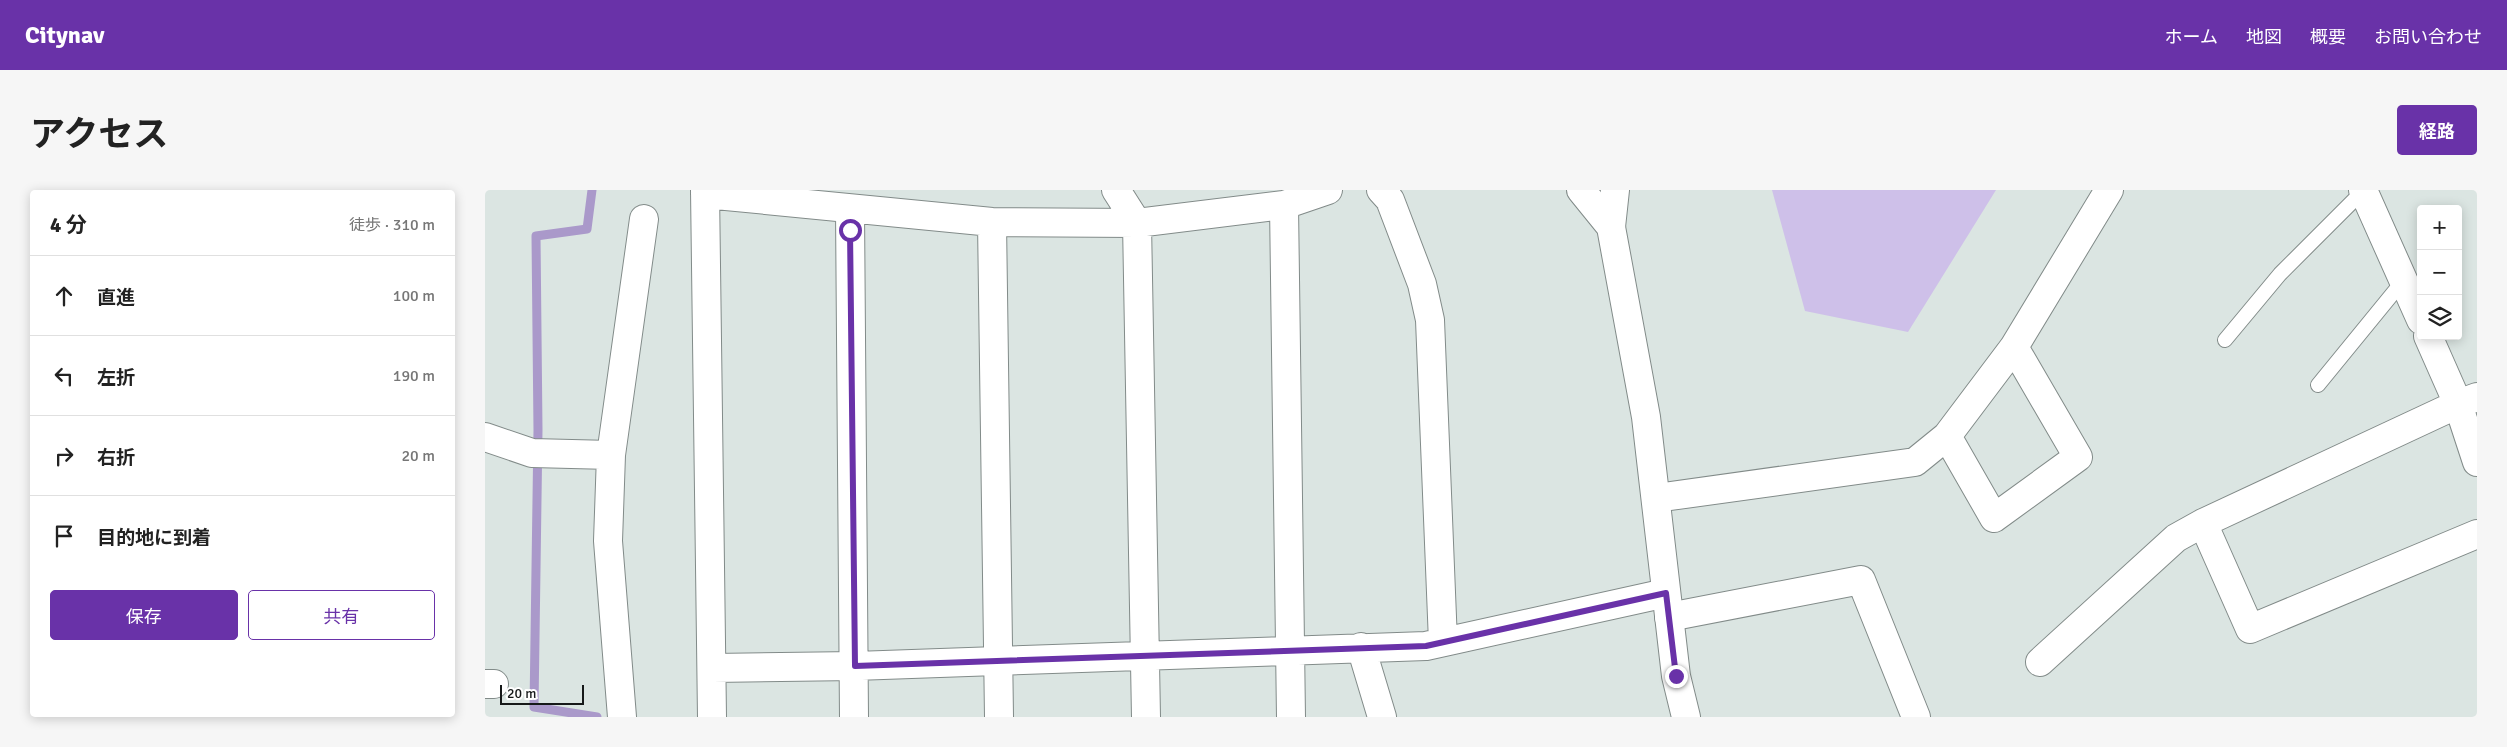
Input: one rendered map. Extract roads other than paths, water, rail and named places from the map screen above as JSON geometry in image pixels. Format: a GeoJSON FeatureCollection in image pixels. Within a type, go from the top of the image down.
{"type":"FeatureCollection","features":[{"type":"Feature","properties":{"kind":"street"},"geometry":{"type":"LineString","coordinates":[[1117,190],[1137,223],[1146,717]]}},
{"type":"Feature","properties":{"kind":"street"},"geometry":{"type":"LineString","coordinates":[[712,717],[713,668],[705,192],[850,210],[992,222],[1137,223],[1284,205],[1328,190]]}},
{"type":"Feature","properties":{"kind":"street"},"geometry":{"type":"LineString","coordinates":[[1381,190],[1390,200],[1422,284],[1430,320],[1443,642]]}},
{"type":"Feature","properties":{"kind":"street"},"geometry":{"type":"LineString","coordinates":[[1581,190],[1611,226]]}},
{"type":"Feature","properties":{"kind":"street"},"geometry":{"type":"LineString","coordinates":[[1615,190],[1611,226],[1646,417],[1676,676],[1686,717]]}},
{"type":"Feature","properties":{"kind":"street"},"geometry":{"type":"LineString","coordinates":[[1656,498],[1915,462],[1947,436],[2014,347],[2109,190]]}},
{"type":"Feature","properties":{"kind":"street"},"geometry":{"type":"LineString","coordinates":[[2364,190],[2417,311]]}},
{"type":"Feature","properties":{"kind":"street"},"geometry":{"type":"LineString","coordinates":[[1284,205],[1291,717]]}},
{"type":"Feature","properties":{"kind":"street"},"geometry":{"type":"LineString","coordinates":[[850,210],[854,717]]}},
{"type":"Feature","properties":{"kind":"street"},"geometry":{"type":"LineString","coordinates":[[622,717],[608,541],[611,455],[644,219]]}},
{"type":"Feature","properties":{"kind":"street"},"geometry":{"type":"LineString","coordinates":[[992,222],[999,717]]}},
{"type":"Feature","properties":{"kind":"street"},"geometry":{"type":"LineString","coordinates":[[2430,340],[2467,401],[2477,462]]}},
{"type":"Feature","properties":{"kind":"street"},"geometry":{"type":"LineString","coordinates":[[1947,436],[1994,518],[2078,457],[2014,347]]}},
{"type":"Feature","properties":{"kind":"street"},"geometry":{"type":"LineString","coordinates":[[2039,662],[2176,538],[2203,523],[2467,401]]}},
{"type":"Feature","properties":{"kind":"street"},"geometry":{"type":"LineString","coordinates":[[485,437],[532,453],[611,455]]}},
{"type":"Feature","properties":{"kind":"street"},"geometry":{"type":"LineString","coordinates":[[2203,523],[2250,629],[2477,534]]}},
{"type":"Feature","properties":{"kind":"street"},"geometry":{"type":"LineString","coordinates":[[713,668],[855,666],[1290,649],[1426,646],[1667,605],[1861,580],[1915,717]]}},
{"type":"Feature","properties":{"kind":"street"},"geometry":{"type":"LineString","coordinates":[[1361,647],[1382,717]]}},
{"type":"Feature","properties":{"kind":"lane"},"geometry":{"type":"LineString","coordinates":[[2225,340],[2280,274],[2364,190]]}},
{"type":"Feature","properties":{"kind":"lane"},"geometry":{"type":"LineString","coordinates":[[2318,386],[2403,281]]}},
{"type":"Feature","properties":{"kind":"waterway"},"geometry":{"type":"LineString","coordinates":[[592,190],[587,229],[536,236],[538,430],[534,707],[597,717]]}}]}
